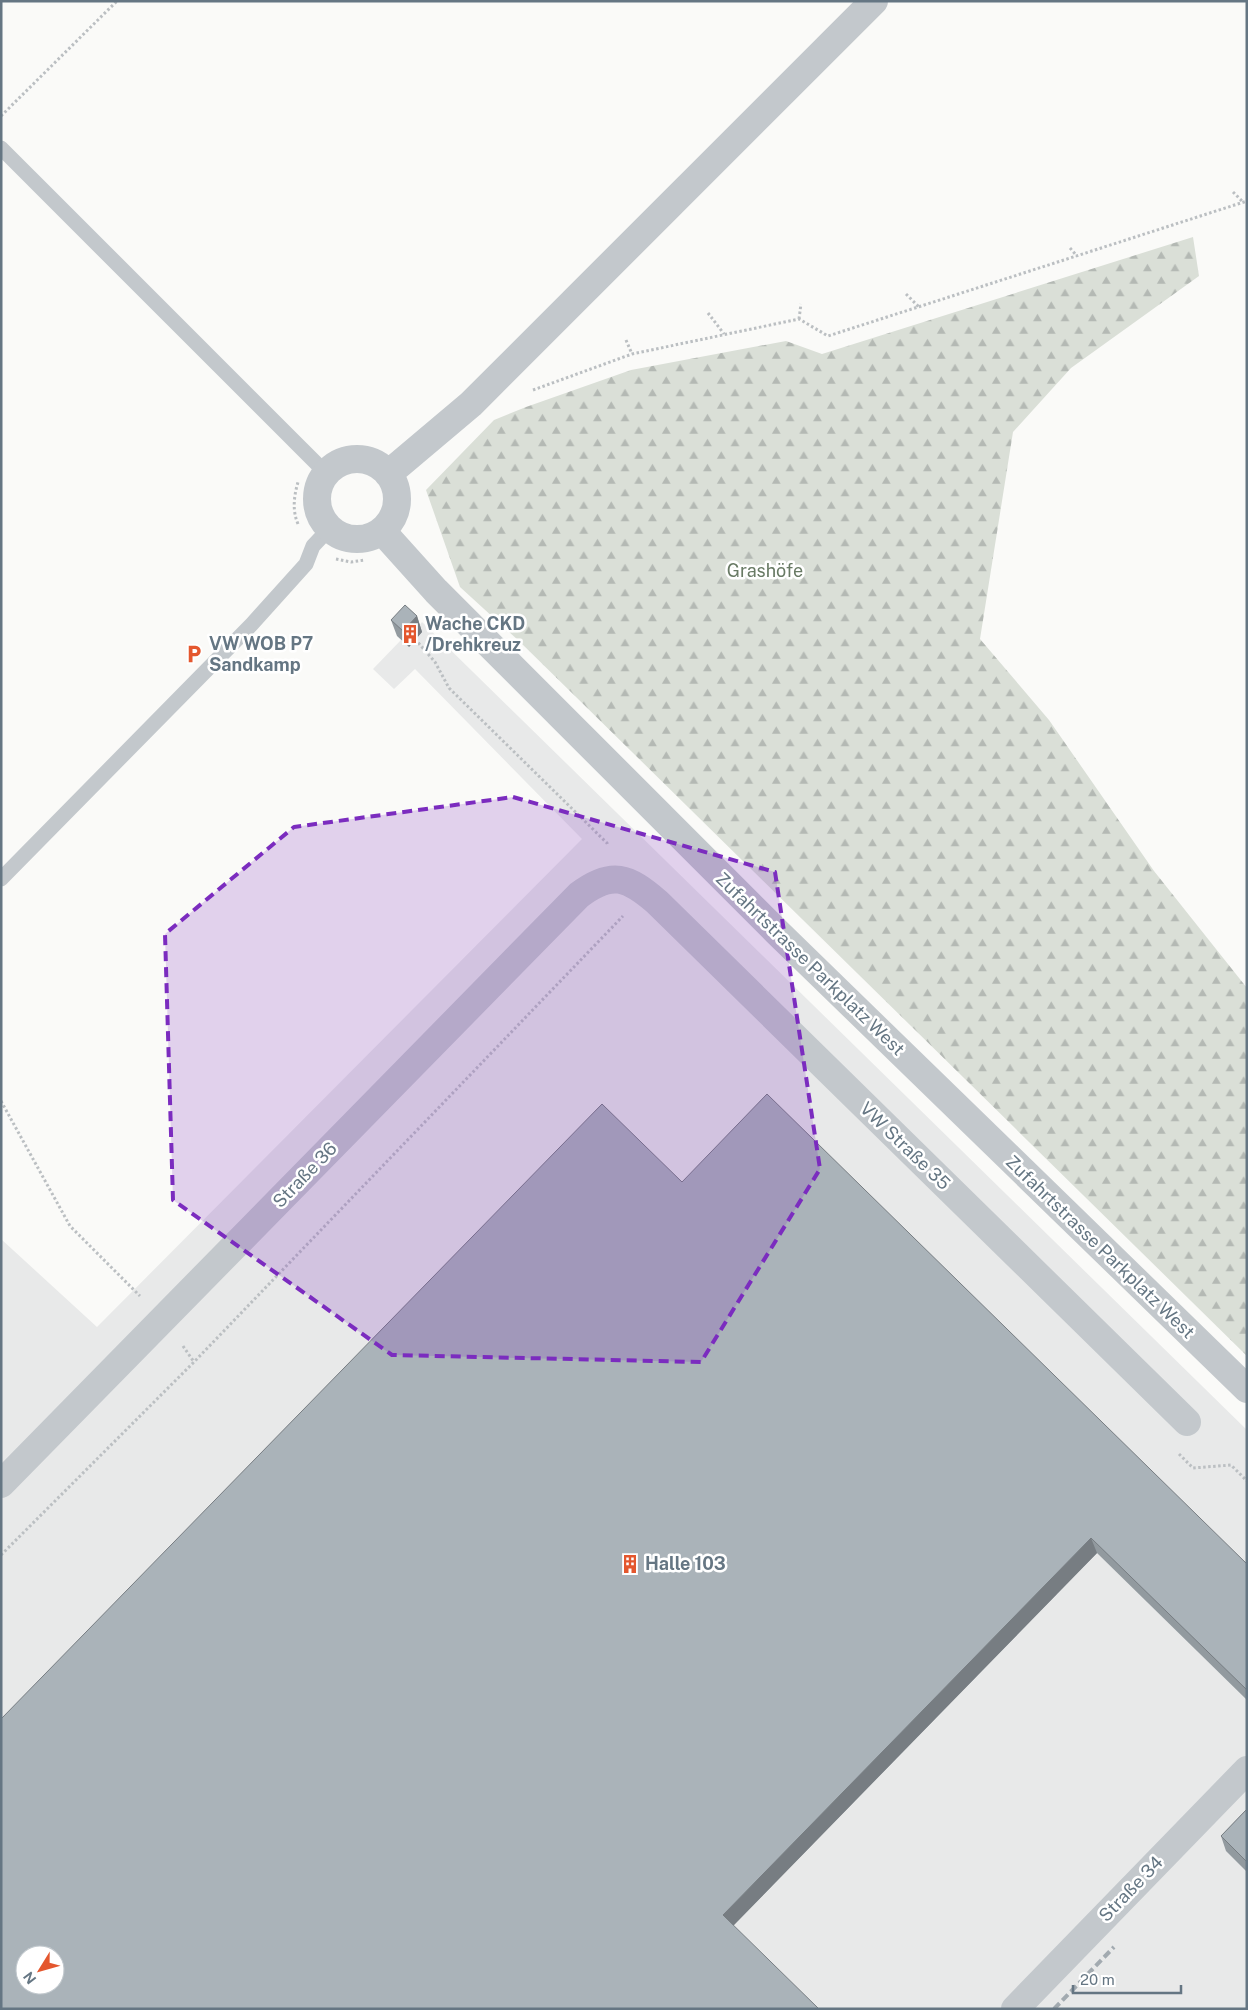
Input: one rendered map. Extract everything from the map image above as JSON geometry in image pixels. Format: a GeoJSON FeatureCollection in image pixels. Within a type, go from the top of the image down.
{"type":"FeatureCollection","features":[{"type":"Feature","properties":{"kind":"street"},"geometry":{"type":"LineString","coordinates":[[388,474],[471,404],[874,1]]}},
{"type":"Feature","properties":{"kind":"street"},"geometry":{"type":"LineString","coordinates":[[346,461],[369,461],[380,466],[388,474],[395,485],[396,510],[391,521],[382,530],[372,536],[356,539],[339,535],[330,528],[318,508],[318,496],[327,474],[335,466],[346,461]]}},
{"type":"Feature","properties":{"kind":"street","name":"Zufahrtstrasse Parkplatz West"},"geometry":{"type":"LineString","coordinates":[[382,530],[436,590],[777,932],[1247,1389]]}},
{"type":"Feature","properties":{"kind":"street","name":"Straße 36"},"geometry":{"type":"LineString","coordinates":[[1,1484],[579,895],[590,886],[617,880]]}},
{"type":"Feature","properties":{"kind":"street","name":"VW Straße 35"},"geometry":{"type":"LineString","coordinates":[[617,880],[629,881],[657,902],[1187,1422]]}},
{"type":"Feature","properties":{"kind":"street","name":"Straße 34"},"geometry":{"type":"LineString","coordinates":[[1015,2009],[1247,1770]]}},
{"type":"Feature","properties":{"kind":"lane"},"geometry":{"type":"LineString","coordinates":[[1,148],[327,474]]}},
{"type":"Feature","properties":{"kind":"lane"},"geometry":{"type":"LineString","coordinates":[[1,879],[252,624],[306,564],[313,546],[330,528]]}},
{"type":"Feature","properties":{"kind":"path"},"geometry":{"type":"LineString","coordinates":[[1,116],[117,1]]}},
{"type":"Feature","properties":{"kind":"path"},"geometry":{"type":"LineString","coordinates":[[1233,192],[1245,202]]}},
{"type":"Feature","properties":{"kind":"path"},"geometry":{"type":"LineString","coordinates":[[525,393],[632,354],[799,319],[828,336],[1245,202]]}},
{"type":"Feature","properties":{"kind":"path"},"geometry":{"type":"LineString","coordinates":[[1070,248],[1077,256]]}},
{"type":"Feature","properties":{"kind":"path"},"geometry":{"type":"LineString","coordinates":[[906,294],[919,307]]}},
{"type":"Feature","properties":{"kind":"path"},"geometry":{"type":"LineString","coordinates":[[799,319],[801,304]]}},
{"type":"Feature","properties":{"kind":"path"},"geometry":{"type":"LineString","coordinates":[[708,313],[724,334]]}},
{"type":"Feature","properties":{"kind":"path"},"geometry":{"type":"LineString","coordinates":[[626,340],[632,354]]}},
{"type":"Feature","properties":{"kind":"path"},"geometry":{"type":"LineString","coordinates":[[415,640],[435,662],[449,688]]}},
{"type":"Feature","properties":{"kind":"path"},"geometry":{"type":"LineString","coordinates":[[1,1555],[194,1362],[625,913]]}},
{"type":"Feature","properties":{"kind":"path"},"geometry":{"type":"LineString","coordinates":[[1,1101],[70,1226],[164,1320],[194,1362]]}},
{"type":"Feature","properties":{"kind":"highlighted area"},"geometry":{"type":"Polygon","coordinates":[[[513,797],[775,872],[820,1169],[701,1362],[392,1355],[173,1200],[165,934],[294,827],[513,797]]]}},
{"type":"Feature","properties":{"kind":"shaded area"},"geometry":{"type":"Polygon","coordinates":[[[422,622],[1247,1430],[1247,2009],[1,2009],[1,1239],[97,1327],[582,839],[415,669],[394,689],[373,669],[401,640],[409,647],[422,632],[418,628],[422,622]]]}},
{"type":"Feature","properties":{"kind":"green space","name":"Grashöfe"},"geometry":{"type":"Polygon","coordinates":[[[1193,237],[1199,276],[1071,368],[1013,432],[980,639],[1049,720],[1154,871],[1247,988],[1247,1356],[519,641],[460,587],[426,490],[494,420],[631,370],[786,341],[822,354],[1193,237]]]}},
{"type":"Feature","properties":{"kind":"building"},"geometry":{"type":"Polygon","coordinates":[[[405,605],[417,616],[403,631],[391,620],[405,605]]]}},
{"type":"Feature","properties":{"kind":"building","name":"Halle 103"},"geometry":{"type":"Polygon","coordinates":[[[767,1094],[1247,1564],[1247,1690],[1091,1538],[723,1915],[819,2009],[1,2009],[1,1719],[602,1104],[682,1182],[767,1094]]]}},
{"type":"Feature","properties":{"kind":"building"},"geometry":{"type":"Polygon","coordinates":[[[1247,1809],[1247,1862],[1221,1836],[1247,1809]]]}},
{"type":"Feature","properties":{"kind":"railway"},"geometry":{"type":"LineString","coordinates":[[1054,2009],[1114,1947]]}},
{"type":"Feature","properties":{"kind":"place","name":"Wache CKD /Drehkreuz"},"geometry":{"type":"Point","coordinates":[410,634]}},
{"type":"Feature","properties":{"kind":"place","name":"VW WOB P7 Sandkamp"},"geometry":{"type":"Point","coordinates":[194,654]}},
{"type":"Feature","properties":{"kind":"place","name":"Halle 103"},"geometry":{"type":"Point","coordinates":[630,1564]}}]}
